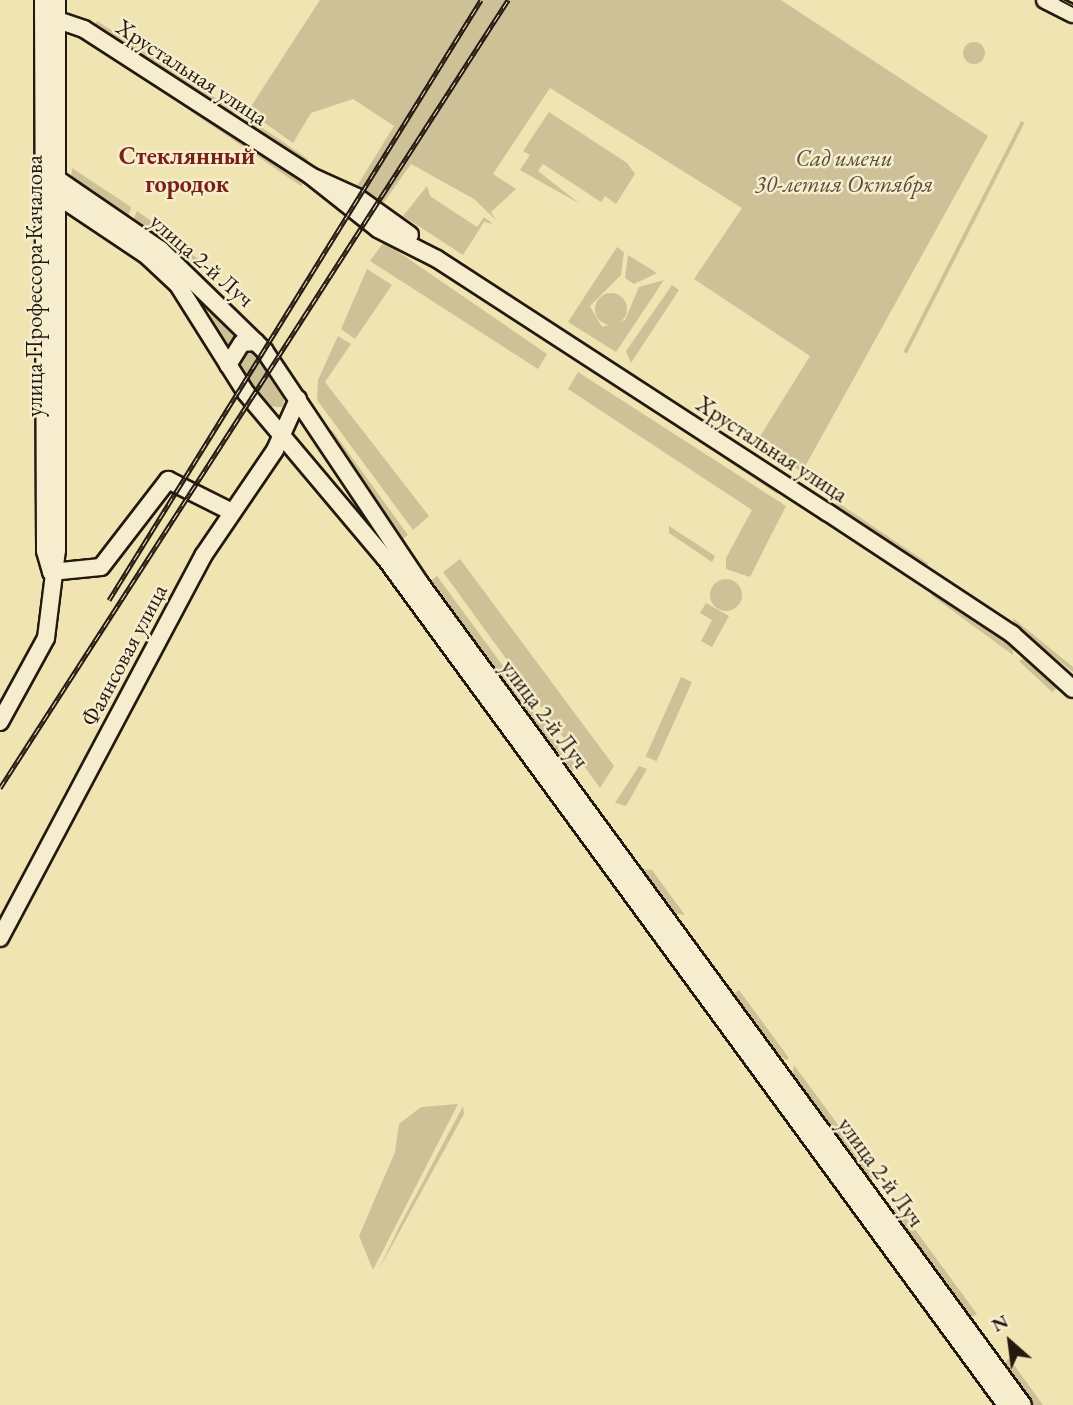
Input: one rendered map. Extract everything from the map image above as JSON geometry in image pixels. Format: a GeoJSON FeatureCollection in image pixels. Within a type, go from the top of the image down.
{"type":"FeatureCollection","features":[{"type":"Feature","properties":{"kind":"main road","name":"улица Профессора Качалова"},"geometry":{"type":"LineString","coordinates":[[0,722],[27,678],[46,638],[51,572],[45,551],[52,186],[48,11],[57,0]]}},
{"type":"Feature","properties":{"kind":"main road"},"geometry":{"type":"LineString","coordinates":[[1045,0],[1073,14]]}},
{"type":"Feature","properties":{"kind":"main road","name":"Хрустальная улица"},"geometry":{"type":"LineString","coordinates":[[48,11],[84,29],[311,176],[378,229],[438,259],[1012,634],[1073,689]]}},
{"type":"Feature","properties":{"kind":"main road","name":"улица 2-й Луч"},"geometry":{"type":"LineString","coordinates":[[52,186],[161,250],[256,342],[298,399],[420,583],[1023,1405]]}},
{"type":"Feature","properties":{"kind":"main road","name":"улица 2-й Луч"},"geometry":{"type":"LineString","coordinates":[[52,186],[165,271],[228,365],[282,436],[385,558],[1006,1405]]}},
{"type":"Feature","properties":{"kind":"main road"},"geometry":{"type":"LineString","coordinates":[[228,365],[236,349],[256,342]]}},
{"type":"Feature","properties":{"kind":"main road","name":"Фаянсовая улица"},"geometry":{"type":"LineString","coordinates":[[0,938],[232,512],[282,436],[298,399]]}},
{"type":"Feature","properties":{"kind":"main road"},"geometry":{"type":"LineString","coordinates":[[51,572],[101,567],[168,480],[232,512]]}},
{"type":"Feature","properties":{"kind":"green space","name":"Сад имени 30-летия Октября"},"geometry":{"type":"Polygon","coordinates":[[[320,0],[781,0],[988,136],[802,472],[756,443],[810,356],[694,279],[742,208],[550,88],[493,174],[516,189],[491,212],[496,220],[474,199],[411,164],[384,202],[357,186],[394,126],[353,99],[311,113],[293,143],[248,111],[320,0]]]}},
{"type":"Feature","properties":{"kind":"green space"},"geometry":{"type":"Polygon","coordinates":[[[97,21],[237,112],[229,113],[94,26],[97,21]]]}},
{"type":"Feature","properties":{"kind":"green space"},"geometry":{"type":"Polygon","coordinates":[[[974,42],[982,45],[985,53],[982,61],[974,64],[966,61],[963,53],[966,45],[974,42]]]}},
{"type":"Feature","properties":{"kind":"green space"},"geometry":{"type":"Polygon","coordinates":[[[105,53],[304,182],[301,186],[105,53]]]}},
{"type":"Feature","properties":{"kind":"green space"},"geometry":{"type":"Polygon","coordinates":[[[549,112],[627,163],[635,174],[616,204],[605,196],[601,202],[543,164],[538,171],[580,204],[520,170],[530,155],[523,151],[549,112]]]}},
{"type":"Feature","properties":{"kind":"green space"},"geometry":{"type":"Polygon","coordinates":[[[245,116],[308,159],[306,163],[246,124],[245,116]]]}},
{"type":"Feature","properties":{"kind":"green space"},"geometry":{"type":"Polygon","coordinates":[[[1021,121],[1025,123],[907,354],[903,352],[1021,121]]]}},
{"type":"Feature","properties":{"kind":"green space"},"geometry":{"type":"Polygon","coordinates":[[[72,168],[131,207],[128,218],[71,178],[72,168]]]}},
{"type":"Feature","properties":{"kind":"green space"},"geometry":{"type":"Polygon","coordinates":[[[427,186],[430,196],[477,227],[484,217],[493,224],[484,222],[463,255],[403,216],[427,186]]]}},
{"type":"Feature","properties":{"kind":"green space"},"geometry":{"type":"Polygon","coordinates":[[[137,211],[175,238],[220,280],[133,221],[137,211]]]}},
{"type":"Feature","properties":{"kind":"green space"},"geometry":{"type":"Polygon","coordinates":[[[384,242],[547,354],[538,369],[370,261],[384,242]]]}},
{"type":"Feature","properties":{"kind":"green space"},"geometry":{"type":"Polygon","coordinates":[[[617,247],[624,252],[621,275],[590,306],[602,327],[625,320],[639,287],[664,280],[616,352],[568,322],[617,247]]]}},
{"type":"Feature","properties":{"kind":"green space"},"geometry":{"type":"Polygon","coordinates":[[[628,255],[657,273],[634,284],[625,278],[628,255]]]}},
{"type":"Feature","properties":{"kind":"green space"},"geometry":{"type":"Polygon","coordinates":[[[367,269],[392,285],[355,339],[341,329],[367,269]]]}},
{"type":"Feature","properties":{"kind":"green space"},"geometry":{"type":"Polygon","coordinates":[[[672,285],[679,290],[631,363],[626,351],[672,285]]]}},
{"type":"Feature","properties":{"kind":"green space"},"geometry":{"type":"Polygon","coordinates":[[[611,293],[622,298],[627,309],[622,320],[611,325],[600,320],[595,309],[600,298],[611,293]]]}},
{"type":"Feature","properties":{"kind":"green space"},"geometry":{"type":"Polygon","coordinates":[[[210,310],[241,337],[227,348],[210,314],[210,310]]]}},
{"type":"Feature","properties":{"kind":"green space"},"geometry":{"type":"Polygon","coordinates":[[[338,336],[351,344],[325,382],[429,516],[413,530],[317,400],[318,380],[338,336]]]}},
{"type":"Feature","properties":{"kind":"green space"},"geometry":{"type":"Polygon","coordinates":[[[246,351],[255,351],[286,393],[283,407],[263,406],[237,364],[246,351]]]}},
{"type":"Feature","properties":{"kind":"green space"},"geometry":{"type":"Polygon","coordinates":[[[578,372],[786,506],[750,577],[726,569],[726,558],[752,510],[568,389],[578,372]]]}},
{"type":"Feature","properties":{"kind":"green space"},"geometry":{"type":"Polygon","coordinates":[[[606,379],[779,491],[777,494],[606,379]]]}},
{"type":"Feature","properties":{"kind":"green space"},"geometry":{"type":"Polygon","coordinates":[[[332,430],[408,535],[399,542],[327,433],[332,430]]]}},
{"type":"Feature","properties":{"kind":"green space"},"geometry":{"type":"Polygon","coordinates":[[[837,502],[928,564],[925,568],[834,506],[837,502]]]}},
{"type":"Feature","properties":{"kind":"green space"},"geometry":{"type":"Polygon","coordinates":[[[669,526],[715,556],[712,562],[669,533],[669,526]]]}},
{"type":"Feature","properties":{"kind":"green space"},"geometry":{"type":"Polygon","coordinates":[[[460,559],[614,766],[600,788],[443,572],[460,559]]]}},
{"type":"Feature","properties":{"kind":"green space"},"geometry":{"type":"Polygon","coordinates":[[[437,576],[577,767],[572,771],[428,583],[437,576]]]}},
{"type":"Feature","properties":{"kind":"green space"},"geometry":{"type":"Polygon","coordinates":[[[726,579],[737,584],[742,595],[737,606],[726,611],[715,606],[710,595],[715,584],[726,579]]]}},
{"type":"Feature","properties":{"kind":"green space"},"geometry":{"type":"Polygon","coordinates":[[[933,592],[1013,645],[1013,655],[931,595],[933,592]]]}},
{"type":"Feature","properties":{"kind":"green space"},"geometry":{"type":"Polygon","coordinates":[[[706,603],[729,616],[712,647],[701,641],[712,620],[700,613],[706,603]]]}},
{"type":"Feature","properties":{"kind":"green space"},"geometry":{"type":"Polygon","coordinates":[[[1013,618],[1073,667],[1073,672],[1014,625],[1013,618]]]}},
{"type":"Feature","properties":{"kind":"green space"},"geometry":{"type":"Polygon","coordinates":[[[1027,657],[1057,688],[1052,692],[1019,661],[1027,657]]]}},
{"type":"Feature","properties":{"kind":"green space"},"geometry":{"type":"Polygon","coordinates":[[[681,677],[692,682],[657,761],[646,756],[681,677]]]}},
{"type":"Feature","properties":{"kind":"green space"},"geometry":{"type":"Polygon","coordinates":[[[639,766],[647,769],[626,806],[615,803],[639,766]]]}},
{"type":"Feature","properties":{"kind":"green space"},"geometry":{"type":"Polygon","coordinates":[[[639,869],[652,870],[685,915],[672,913],[639,869]]]}},
{"type":"Feature","properties":{"kind":"green space"},"geometry":{"type":"Polygon","coordinates":[[[739,990],[789,1058],[787,1060],[776,1055],[732,995],[739,990]]]}},
{"type":"Feature","properties":{"kind":"green space"},"geometry":{"type":"Polygon","coordinates":[[[794,1065],[878,1179],[866,1178],[792,1077],[794,1065]]]}},
{"type":"Feature","properties":{"kind":"green space"},"geometry":{"type":"Polygon","coordinates":[[[458,1104],[373,1270],[359,1236],[395,1152],[399,1124],[421,1107],[458,1104]]]}},
{"type":"Feature","properties":{"kind":"green space"},"geometry":{"type":"Polygon","coordinates":[[[463,1106],[464,1114],[378,1271],[399,1227],[463,1106]]]}},
{"type":"Feature","properties":{"kind":"green space"},"geometry":{"type":"Polygon","coordinates":[[[897,1205],[977,1314],[969,1319],[891,1212],[897,1205]]]}},
{"type":"Feature","properties":{"kind":"green space"},"geometry":{"type":"Polygon","coordinates":[[[1009,1358],[1043,1405],[1032,1405],[1003,1365],[1009,1358]]]}},
{"type":"Feature","properties":{"kind":"tram line"},"geometry":{"type":"LineString","coordinates":[[1060,0],[1073,7]]}},
{"type":"Feature","properties":{"kind":"railway"},"geometry":{"type":"LineString","coordinates":[[109,600],[481,0]]}},
{"type":"Feature","properties":{"kind":"railway"},"geometry":{"type":"LineString","coordinates":[[0,788],[508,0]]}},
{"type":"Feature","properties":{"kind":"district","name":"Стеклянный городок"},"geometry":{"type":"Point","coordinates":[187,170]}}]}
